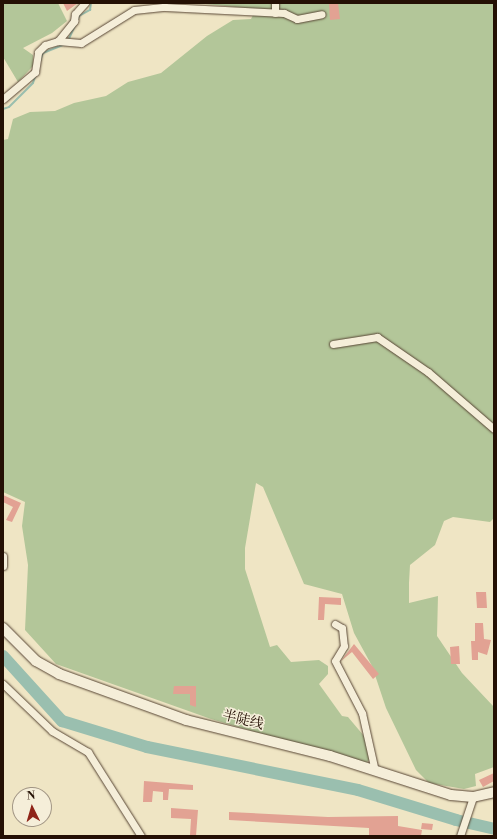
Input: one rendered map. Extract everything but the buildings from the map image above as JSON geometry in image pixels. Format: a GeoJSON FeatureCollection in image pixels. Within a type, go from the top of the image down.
{"type":"FeatureCollection","features":[{"type":"Feature","properties":{"kind":"street"},"geometry":{"type":"LineString","coordinates":[[60,41],[74,21],[75,14],[85,3]]}},
{"type":"Feature","properties":{"kind":"street"},"geometry":{"type":"LineString","coordinates":[[275,3],[275,12]]}},
{"type":"Feature","properties":{"kind":"street"},"geometry":{"type":"LineString","coordinates":[[3,99],[35,72],[38,52],[45,45],[60,41],[81,42],[134,10],[165,7],[275,12],[284,13],[297,19],[322,14]]}},
{"type":"Feature","properties":{"kind":"street"},"geometry":{"type":"LineString","coordinates":[[333,344],[377,337],[428,372],[494,429]]}},
{"type":"Feature","properties":{"kind":"street"},"geometry":{"type":"LineString","coordinates":[[3,556],[3,566]]}},
{"type":"Feature","properties":{"kind":"street"},"geometry":{"type":"LineString","coordinates":[[335,624],[342,628],[344,646],[335,661],[362,713],[375,771]]}},
{"type":"Feature","properties":{"kind":"street","name":"半陡线"},"geometry":{"type":"LineString","coordinates":[[3,628],[36,661],[59,674],[186,720],[330,756],[451,795],[473,796],[494,792]]}},
{"type":"Feature","properties":{"kind":"street"},"geometry":{"type":"LineString","coordinates":[[3,684],[52,731],[88,752],[99,766],[141,836]]}},
{"type":"Feature","properties":{"kind":"street"},"geometry":{"type":"LineString","coordinates":[[460,836],[473,796]]}},
{"type":"Feature","properties":{"kind":"green space"},"geometry":{"type":"Polygon","coordinates":[[[3,3],[58,3],[67,21],[52,33],[23,48],[33,55],[33,66],[18,82],[3,57],[3,3]]]}},
{"type":"Feature","properties":{"kind":"green space"},"geometry":{"type":"Polygon","coordinates":[[[195,3],[494,3],[494,518],[490,522],[453,517],[444,521],[435,545],[410,565],[409,583],[409,603],[438,596],[437,636],[462,673],[494,707],[494,767],[475,774],[476,786],[464,789],[429,783],[416,770],[386,708],[372,666],[354,633],[342,594],[304,584],[263,487],[256,483],[245,548],[245,569],[270,647],[277,645],[291,662],[319,660],[328,666],[328,674],[319,684],[342,716],[348,717],[364,736],[372,757],[365,764],[211,719],[56,664],[25,630],[28,565],[22,526],[25,502],[3,492],[3,140],[8,139],[13,119],[30,112],[55,111],[74,103],[106,96],[128,82],[161,73],[207,36],[233,20],[251,19],[256,9],[195,3]]]}},
{"type":"Feature","properties":{"kind":"waterway"},"geometry":{"type":"LineString","coordinates":[[68,41],[79,16],[90,10],[91,3]]}},
{"type":"Feature","properties":{"kind":"waterway"},"geometry":{"type":"LineString","coordinates":[[3,109],[9,107],[33,83],[43,53],[65,44]]}},
{"type":"Feature","properties":{"kind":"waterway"},"geometry":{"type":"LineString","coordinates":[[3,656],[62,721],[147,747],[358,790],[456,820],[494,829]]}}]}
